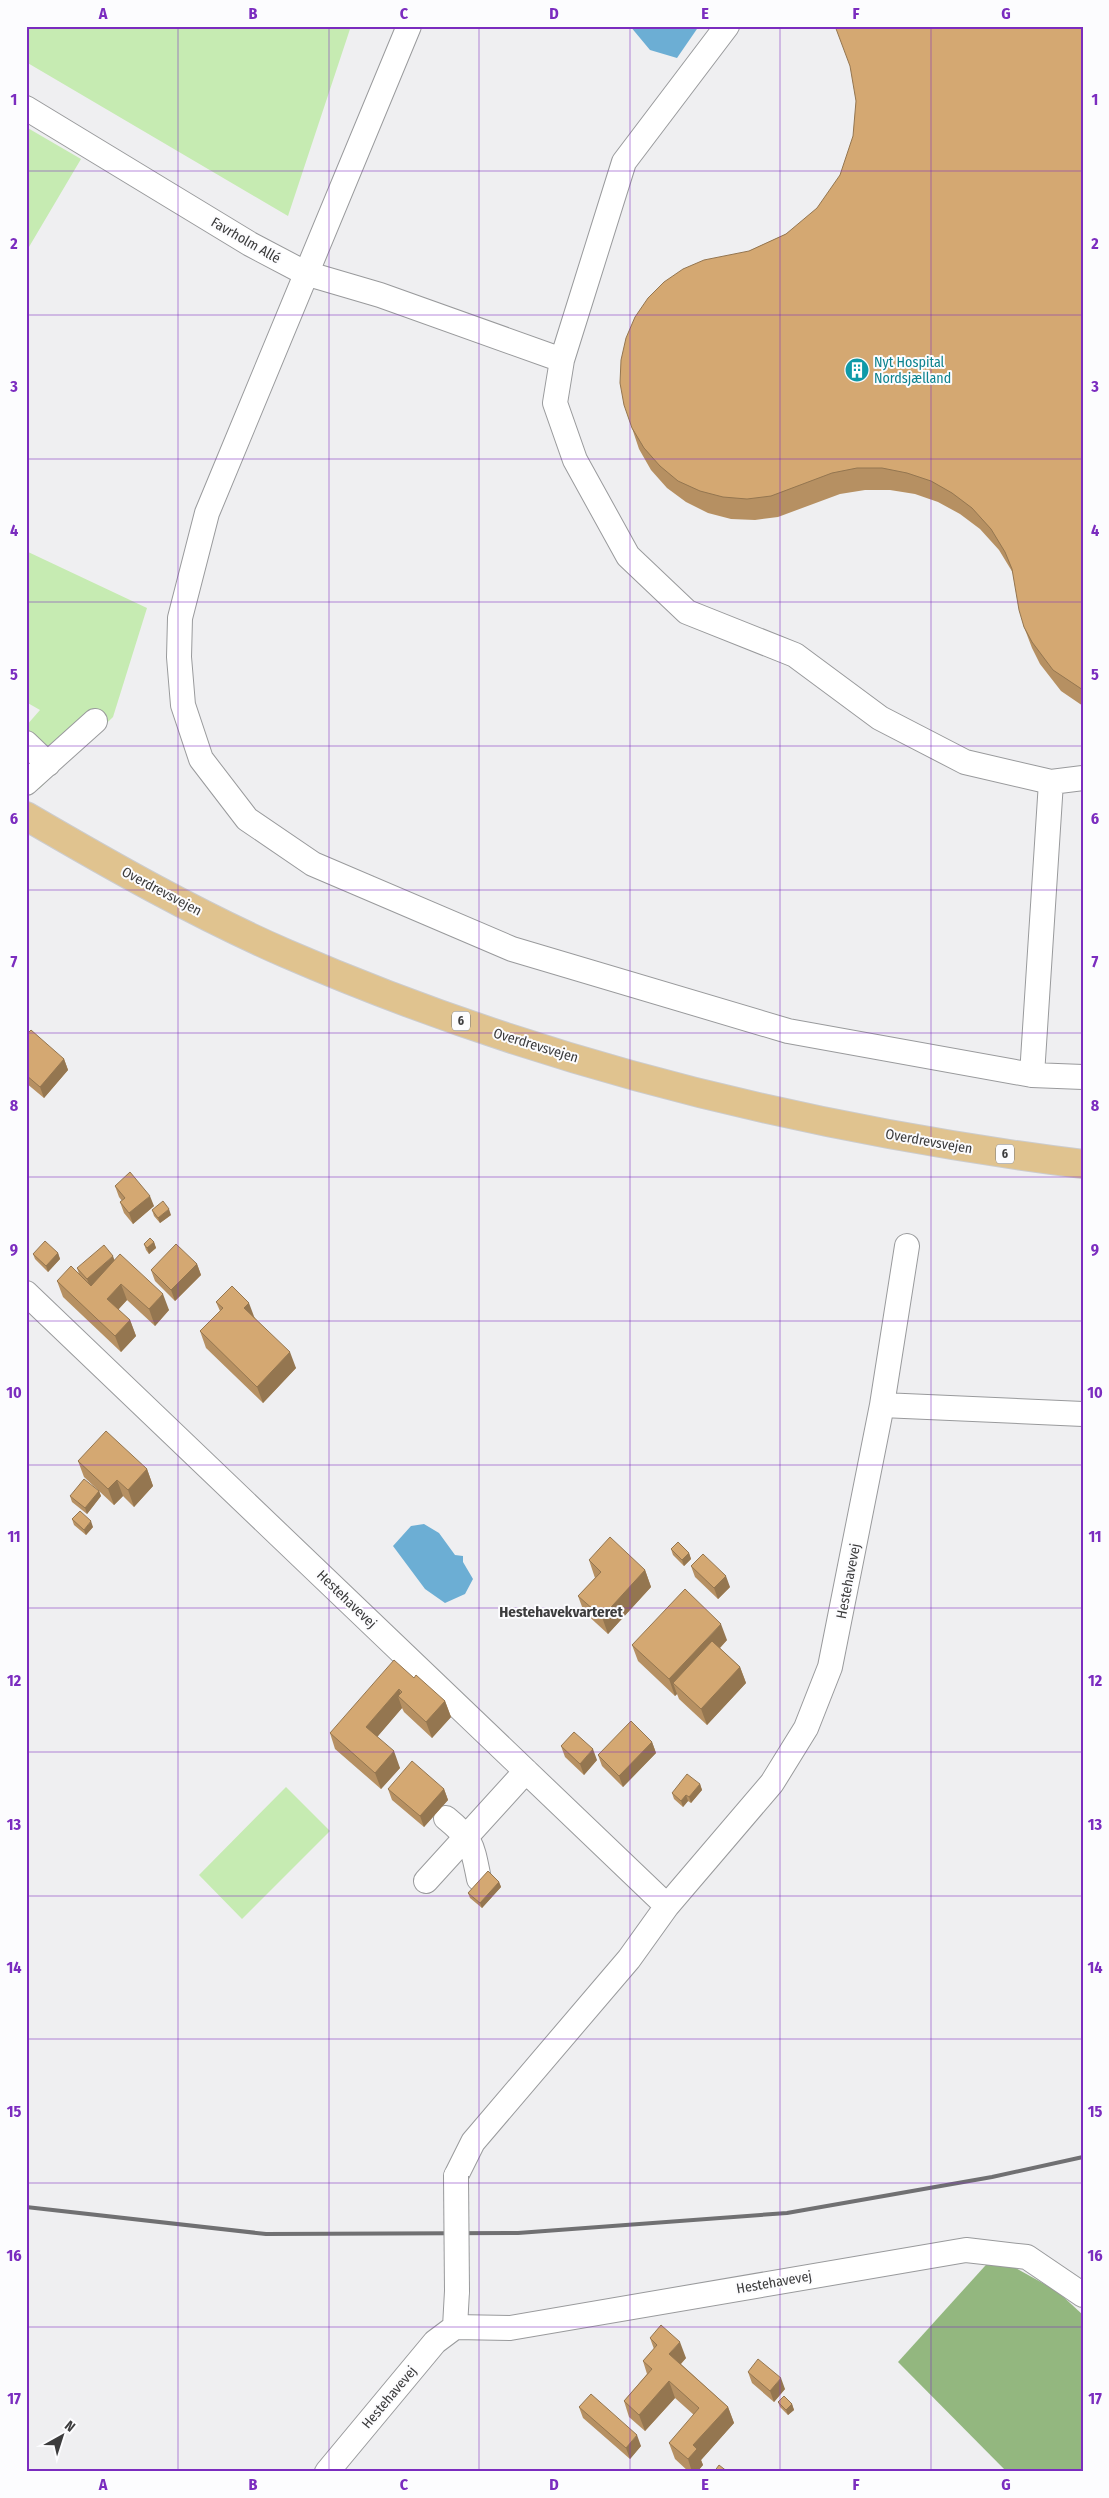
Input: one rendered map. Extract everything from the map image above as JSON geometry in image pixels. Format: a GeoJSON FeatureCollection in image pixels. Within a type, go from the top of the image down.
{"type":"FeatureCollection","features":[{"type":"Feature","properties":{"kind":"main road","name":"Overdrevsvejen"},"geometry":{"type":"LineString","coordinates":[[26,816],[178,900],[283,952],[402,1001],[500,1034],[625,1072],[730,1100],[927,1142],[1083,1164]]}},
{"type":"Feature","properties":{"kind":"street"},"geometry":{"type":"LineString","coordinates":[[409,26],[206,513],[180,618],[179,658],[182,705],[201,759],[247,819],[313,864],[512,949],[788,1031],[1032,1075],[1083,1077]]}},
{"type":"Feature","properties":{"kind":"street"},"geometry":{"type":"LineString","coordinates":[[727,26],[624,162],[562,360],[555,403],[575,460],[628,556],[687,612],[795,655],[880,718],[965,762],[1051,782],[1083,778]]}},
{"type":"Feature","properties":{"kind":"street","name":"Favrholm Allé"},"geometry":{"type":"LineString","coordinates":[[26,108],[250,244],[305,273],[380,295],[562,360]]}},
{"type":"Feature","properties":{"kind":"street"},"geometry":{"type":"LineString","coordinates":[[26,783],[96,720]]}},
{"type":"Feature","properties":{"kind":"street"},"geometry":{"type":"LineString","coordinates":[[26,743],[48,764]]}},
{"type":"Feature","properties":{"kind":"street"},"geometry":{"type":"LineString","coordinates":[[1032,1075],[1051,782]]}},
{"type":"Feature","properties":{"kind":"street","name":"Hestehavevej"},"geometry":{"type":"LineString","coordinates":[[455,2327],[456,2176],[473,2142],[629,1959],[667,1906],[772,1783],[806,1728],[830,1667],[882,1405],[906,1246]]}},
{"type":"Feature","properties":{"kind":"street","name":"Hestehavevej"},"geometry":{"type":"LineString","coordinates":[[26,1292],[667,1906]]}},
{"type":"Feature","properties":{"kind":"street"},"geometry":{"type":"LineString","coordinates":[[882,1405],[1083,1414]]}},
{"type":"Feature","properties":{"kind":"street"},"geometry":{"type":"LineString","coordinates":[[426,1881],[526,1770]]}},
{"type":"Feature","properties":{"kind":"street"},"geometry":{"type":"LineString","coordinates":[[446,1818],[467,1835],[474,1853],[479,1879]]}},
{"type":"Feature","properties":{"kind":"street","name":"Hestehavevej"},"geometry":{"type":"LineString","coordinates":[[327,2472],[435,2342],[455,2327],[510,2328],[966,2250],[1027,2257],[1083,2295]]}},
{"type":"Feature","properties":{"kind":"green space"},"geometry":{"type":"Polygon","coordinates":[[[26,26],[351,26],[288,216],[26,62],[26,26]]]}},
{"type":"Feature","properties":{"kind":"green space"},"geometry":{"type":"Polygon","coordinates":[[[26,127],[81,159],[26,252],[26,127]]]}},
{"type":"Feature","properties":{"kind":"green space"},"geometry":{"type":"Polygon","coordinates":[[[26,551],[147,608],[113,717],[39,789],[26,781],[26,726],[40,710],[26,702],[26,551]]]}},
{"type":"Feature","properties":{"kind":"green space"},"geometry":{"type":"Polygon","coordinates":[[[286,1787],[330,1831],[242,1919],[199,1875],[286,1787]]]}},
{"type":"Feature","properties":{"kind":"green space"},"geometry":{"type":"Polygon","coordinates":[[[994,2256],[1057,2291],[1083,2315],[1083,2472],[1007,2472],[898,2362],[994,2256]]]}},
{"type":"Feature","properties":{"kind":"water"},"geometry":{"type":"Polygon","coordinates":[[[630,26],[699,26],[677,58],[650,50],[630,26]]]}},
{"type":"Feature","properties":{"kind":"water"},"geometry":{"type":"Polygon","coordinates":[[[424,1524],[439,1533],[455,1555],[463,1556],[463,1562],[473,1579],[465,1594],[445,1603],[425,1589],[393,1546],[411,1526],[424,1524]]]}},
{"type":"Feature","properties":{"kind":"building","name":"Nyt Hospital Nordsjælland"},"geometry":{"type":"Polygon","coordinates":[[[835,26],[1083,26],[1083,690],[1053,670],[1032,642],[1024,627],[1012,569],[1005,552],[991,529],[972,508],[952,493],[931,481],[907,473],[882,468],[857,468],[832,473],[771,496],[747,499],[723,497],[700,491],[678,481],[660,466],[644,448],[632,428],[624,405],[620,383],[621,360],[626,338],[635,317],[648,298],[664,282],[683,269],[704,260],[749,251],[786,234],[817,208],[840,175],[853,136],[856,101],[850,66],[835,26]]]}},
{"type":"Feature","properties":{"kind":"building"},"geometry":{"type":"Polygon","coordinates":[[[31,1030],[64,1059],[40,1087],[26,1075],[26,1035],[31,1030]]]}},
{"type":"Feature","properties":{"kind":"building"},"geometry":{"type":"Polygon","coordinates":[[[130,1172],[150,1196],[129,1213],[120,1202],[125,1198],[115,1186],[130,1172]]]}},
{"type":"Feature","properties":{"kind":"building"},"geometry":{"type":"Polygon","coordinates":[[[163,1201],[169,1209],[158,1218],[152,1210],[163,1201]]]}},
{"type":"Feature","properties":{"kind":"building"},"geometry":{"type":"Polygon","coordinates":[[[150,1238],[154,1242],[147,1248],[144,1244],[150,1238]]]}},
{"type":"Feature","properties":{"kind":"building"},"geometry":{"type":"Polygon","coordinates":[[[45,1241],[58,1253],[46,1266],[33,1254],[45,1241]]]}},
{"type":"Feature","properties":{"kind":"building"},"geometry":{"type":"Polygon","coordinates":[[[176,1244],[197,1264],[171,1290],[151,1270],[176,1244]]]}},
{"type":"Feature","properties":{"kind":"building"},"geometry":{"type":"Polygon","coordinates":[[[104,1245],[113,1256],[87,1279],[77,1268],[104,1245]]]}},
{"type":"Feature","properties":{"kind":"building"},"geometry":{"type":"Polygon","coordinates":[[[120,1254],[163,1294],[149,1309],[121,1284],[107,1299],[130,1320],[115,1336],[57,1281],[71,1266],[91,1286],[120,1254]]]}},
{"type":"Feature","properties":{"kind":"building"},"geometry":{"type":"Polygon","coordinates":[[[232,1286],[249,1303],[244,1308],[290,1352],[257,1387],[200,1331],[223,1308],[216,1302],[232,1286]]]}},
{"type":"Feature","properties":{"kind":"building"},"geometry":{"type":"Polygon","coordinates":[[[106,1431],[147,1469],[128,1490],[117,1480],[108,1489],[78,1461],[106,1431]]]}},
{"type":"Feature","properties":{"kind":"building"},"geometry":{"type":"Polygon","coordinates":[[[84,1479],[99,1491],[85,1508],[70,1496],[84,1479]]]}},
{"type":"Feature","properties":{"kind":"building"},"geometry":{"type":"Polygon","coordinates":[[[80,1511],[91,1521],[84,1530],[72,1519],[80,1511]]]}},
{"type":"Feature","properties":{"kind":"building"},"geometry":{"type":"Polygon","coordinates":[[[610,1537],[645,1570],[602,1617],[578,1596],[601,1572],[589,1560],[610,1537]]]}},
{"type":"Feature","properties":{"kind":"building"},"geometry":{"type":"Polygon","coordinates":[[[678,1542],[689,1553],[682,1560],[671,1549],[678,1542]]]}},
{"type":"Feature","properties":{"kind":"building"},"geometry":{"type":"Polygon","coordinates":[[[703,1554],[726,1576],[714,1588],[691,1566],[703,1554]]]}},
{"type":"Feature","properties":{"kind":"building"},"geometry":{"type":"Polygon","coordinates":[[[685,1589],[721,1624],[669,1679],[632,1645],[685,1589]]]}},
{"type":"Feature","properties":{"kind":"building"},"geometry":{"type":"Polygon","coordinates":[[[712,1641],[740,1667],[701,1709],[673,1683],[712,1641]]]}},
{"type":"Feature","properties":{"kind":"building"},"geometry":{"type":"Polygon","coordinates":[[[394,1660],[414,1678],[416,1675],[445,1701],[426,1722],[398,1696],[402,1692],[399,1689],[366,1727],[394,1751],[375,1773],[330,1733],[394,1660]]]}},
{"type":"Feature","properties":{"kind":"building"},"geometry":{"type":"Polygon","coordinates":[[[631,1721],[652,1742],[619,1776],[598,1755],[631,1721]]]}},
{"type":"Feature","properties":{"kind":"building"},"geometry":{"type":"Polygon","coordinates":[[[574,1732],[593,1749],[580,1764],[561,1746],[574,1732]]]}},
{"type":"Feature","properties":{"kind":"building"},"geometry":{"type":"Polygon","coordinates":[[[412,1761],[444,1789],[420,1816],[388,1789],[412,1761]]]}},
{"type":"Feature","properties":{"kind":"building"},"geometry":{"type":"Polygon","coordinates":[[[687,1774],[700,1784],[689,1797],[686,1795],[681,1801],[672,1793],[687,1774]]]}},
{"type":"Feature","properties":{"kind":"building"},"geometry":{"type":"Polygon","coordinates":[[[488,1871],[499,1882],[480,1903],[468,1893],[488,1871]]]}},
{"type":"Feature","properties":{"kind":"building"},"geometry":{"type":"Polygon","coordinates":[[[661,2325],[680,2342],[669,2354],[728,2407],[693,2445],[697,2449],[688,2459],[669,2443],[699,2408],[669,2381],[639,2415],[624,2401],[652,2369],[643,2361],[657,2345],[650,2338],[661,2325]]]}},
{"type":"Feature","properties":{"kind":"building"},"geometry":{"type":"Polygon","coordinates":[[[758,2359],[781,2378],[770,2391],[748,2372],[758,2359]]]}},
{"type":"Feature","properties":{"kind":"building"},"geometry":{"type":"Polygon","coordinates":[[[591,2394],[637,2435],[626,2448],[579,2407],[591,2394]]]}},
{"type":"Feature","properties":{"kind":"building"},"geometry":{"type":"Polygon","coordinates":[[[784,2396],[792,2404],[786,2410],[778,2402],[784,2396]]]}},
{"type":"Feature","properties":{"kind":"building"},"geometry":{"type":"Polygon","coordinates":[[[719,2465],[728,2472],[714,2472],[719,2465]]]}},
{"type":"Feature","properties":{"kind":"railway"},"geometry":{"type":"LineString","coordinates":[[26,2207],[266,2234],[518,2233],[787,2213],[992,2177],[1083,2157]]}},
{"type":"Feature","properties":{"kind":"place","name":"Nyt Hospital Nordsjælland"},"geometry":{"type":"Point","coordinates":[857,370]}},
{"type":"Feature","properties":{"kind":"district","name":"Hestehavekvarteret"},"geometry":{"type":"Point","coordinates":[561,1612]}}]}
